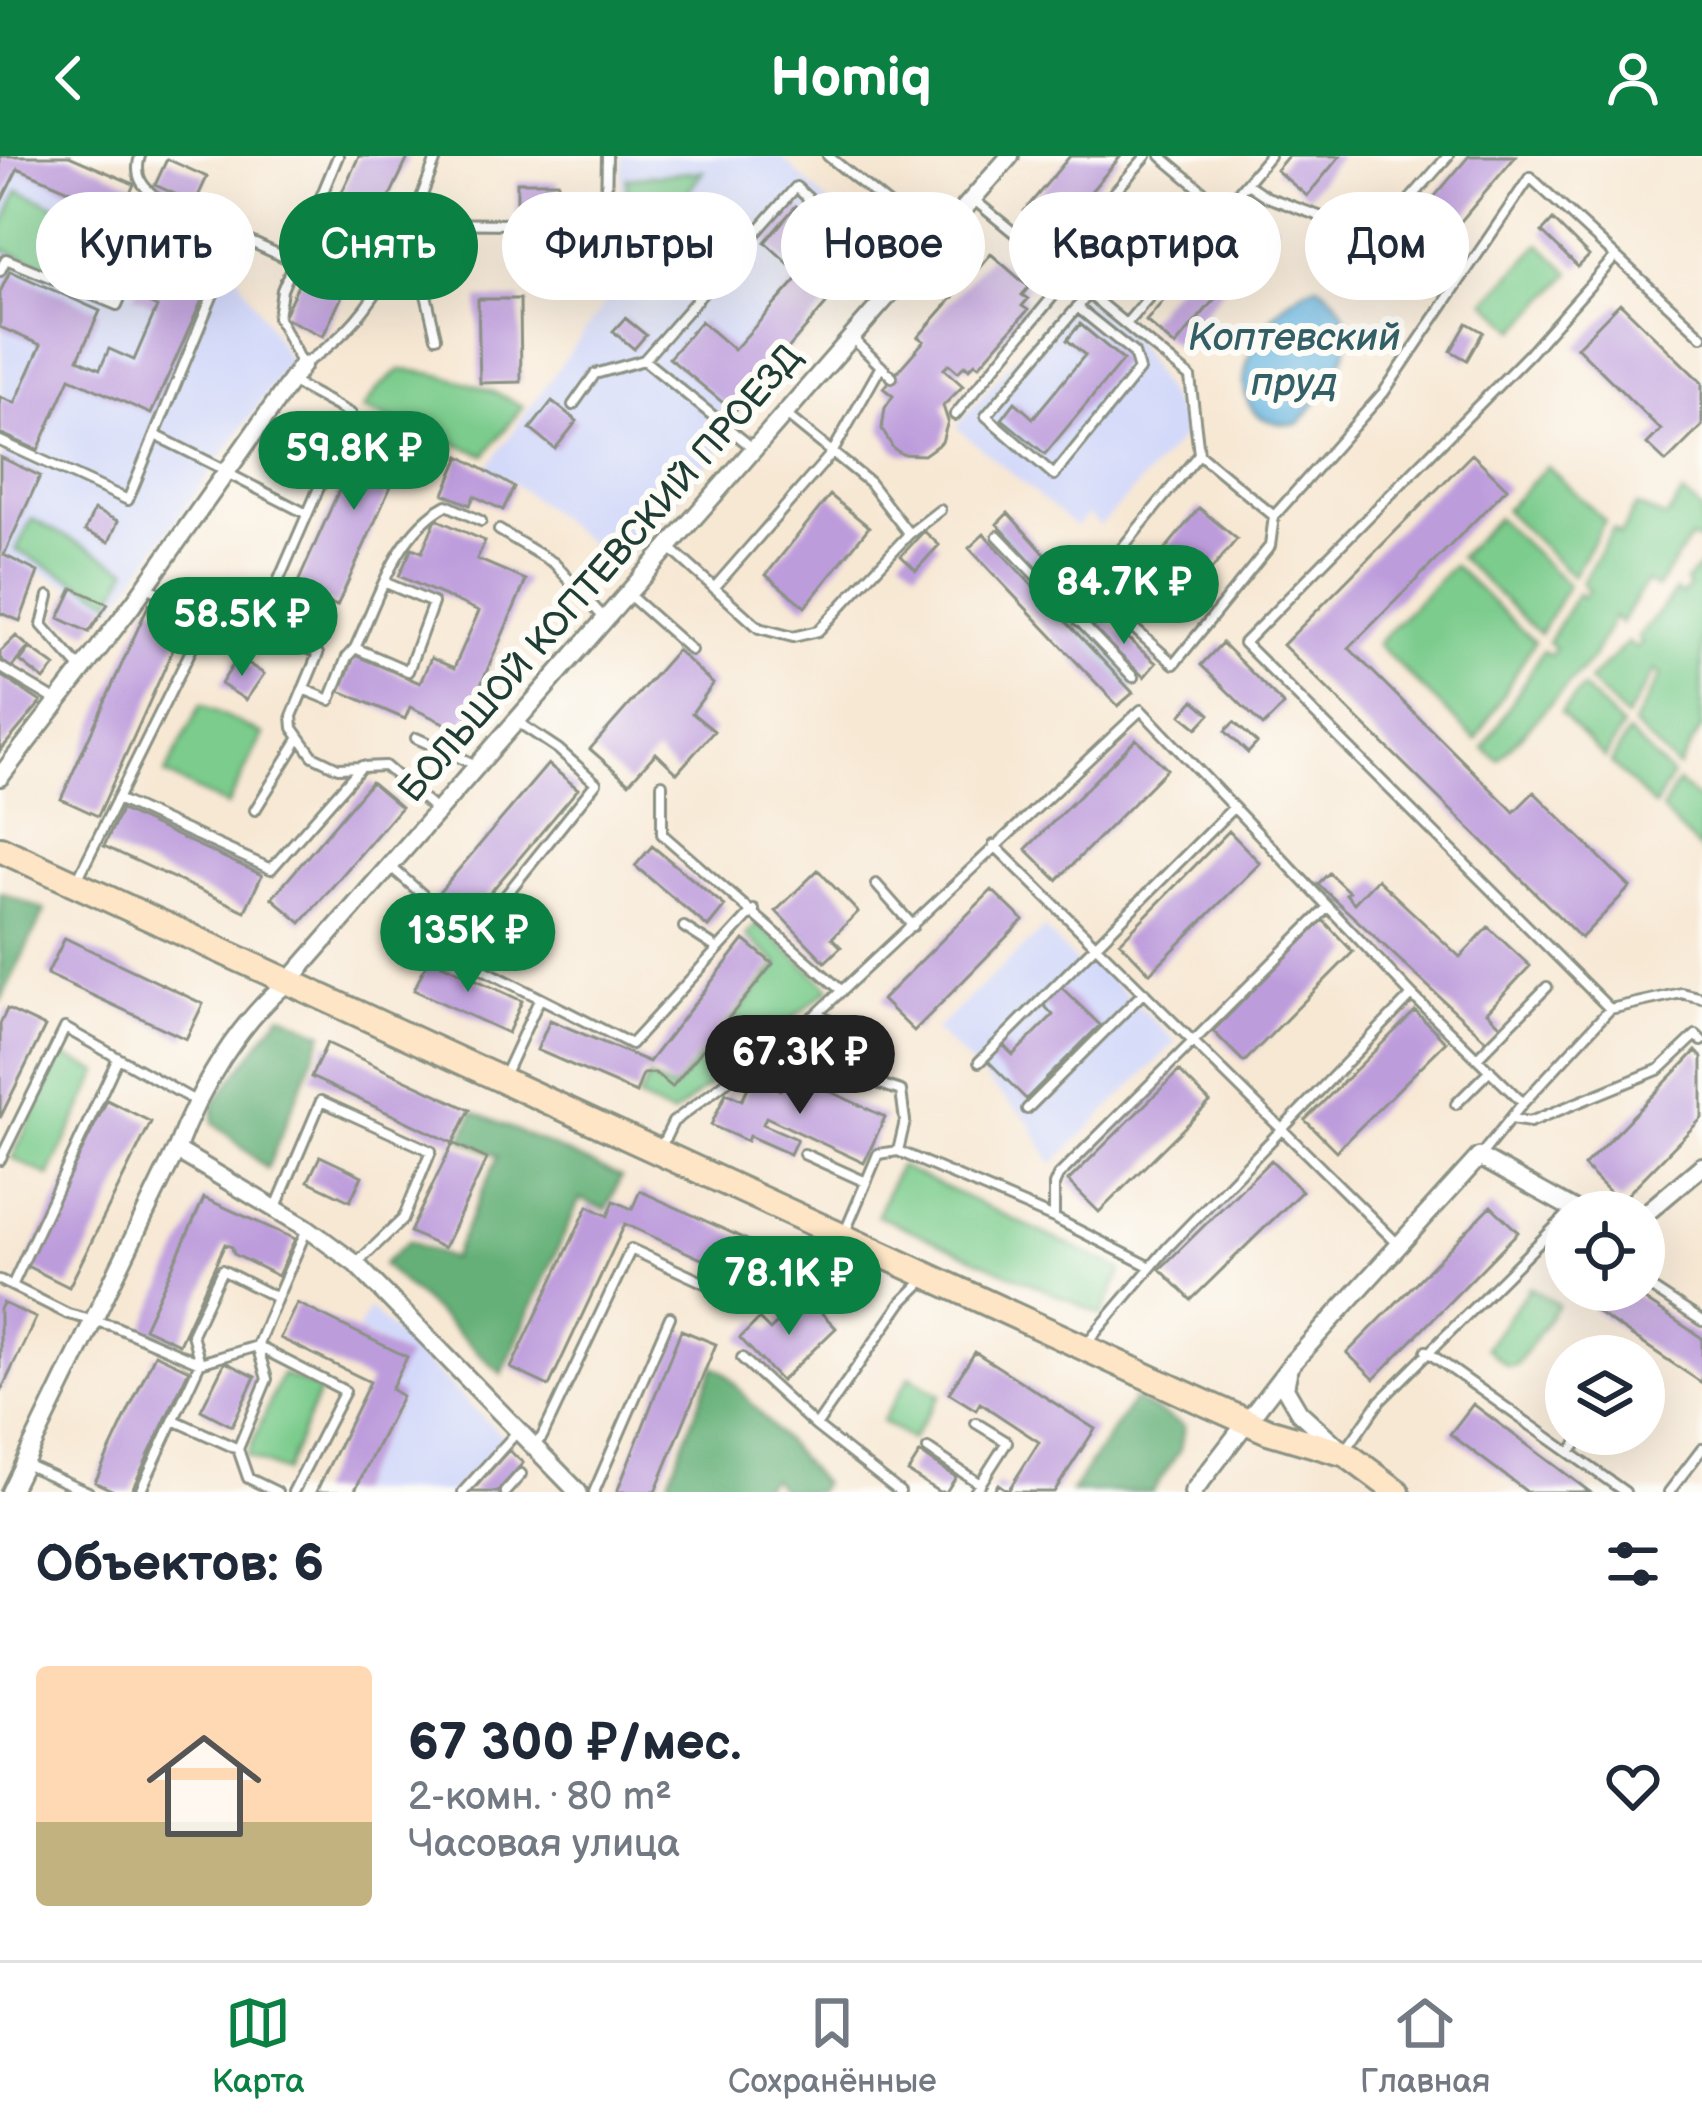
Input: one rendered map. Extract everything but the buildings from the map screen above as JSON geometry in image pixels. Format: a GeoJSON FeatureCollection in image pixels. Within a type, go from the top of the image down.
{"type":"FeatureCollection","features":[{"type":"Feature","properties":{"kind":"street","name":"БОЛЬШОЙ КОПТЕВСКИЙ ПРОЕЗД"},"geometry":{"type":"LineString","coordinates":[[979,192],[1010,156]]}},
{"type":"Feature","properties":{"kind":"street","name":"БОЛЬШОЙ КОПТЕВСКИЙ ПРОЕЗД"},"geometry":{"type":"LineString","coordinates":[[10,1492],[176,1150],[195,1101],[267,1000],[289,981],[885,300]]}},
{"type":"Feature","properties":{"kind":"street"},"geometry":{"type":"LineString","coordinates":[[0,777],[146,586],[302,365]]}},
{"type":"Feature","properties":{"kind":"street"},"geometry":{"type":"LineString","coordinates":[[0,849],[1246,1421],[1346,1454]]}},
{"type":"Feature","properties":{"kind":"street"},"geometry":{"type":"LineString","coordinates":[[176,1150],[307,1228],[356,1264],[578,1492]]}},
{"type":"Feature","properties":{"kind":"street"},"geometry":{"type":"LineString","coordinates":[[1193,1492],[1289,1367],[1479,1157],[1545,1196]]}},
{"type":"Feature","properties":{"kind":"street"},"geometry":{"type":"LineString","coordinates":[[1665,1197],[1702,1166]]}},
{"type":"Feature","properties":{"kind":"street"},"geometry":{"type":"LineString","coordinates":[[1289,1367],[1285,1388],[1299,1412],[1396,1492]]}},
{"type":"Feature","properties":{"kind":"lane"},"geometry":{"type":"LineString","coordinates":[[140,156],[136,167],[142,186],[150,192]]}},
{"type":"Feature","properties":{"kind":"lane"},"geometry":{"type":"LineString","coordinates":[[323,192],[338,156]]}},
{"type":"Feature","properties":{"kind":"lane"},"geometry":{"type":"LineString","coordinates":[[424,192],[437,156]]}},
{"type":"Feature","properties":{"kind":"lane"},"geometry":{"type":"LineString","coordinates":[[606,192],[607,156]]}},
{"type":"Feature","properties":{"kind":"lane"},"geometry":{"type":"LineString","coordinates":[[828,156],[873,192]]}},
{"type":"Feature","properties":{"kind":"lane"},"geometry":{"type":"LineString","coordinates":[[1115,192],[1146,156]]}},
{"type":"Feature","properties":{"kind":"lane"},"geometry":{"type":"LineString","coordinates":[[1161,156],[1205,192]]}},
{"type":"Feature","properties":{"kind":"lane"},"geometry":{"type":"LineString","coordinates":[[1238,192],[1269,156]]}},
{"type":"Feature","properties":{"kind":"lane"},"geometry":{"type":"LineString","coordinates":[[1417,192],[1448,156]]}},
{"type":"Feature","properties":{"kind":"lane"},"geometry":{"type":"LineString","coordinates":[[1469,265],[1530,178],[1702,336]]}},
{"type":"Feature","properties":{"kind":"lane"},"geometry":{"type":"LineString","coordinates":[[1246,183],[1305,211]]}},
{"type":"Feature","properties":{"kind":"lane"},"geometry":{"type":"LineString","coordinates":[[572,405],[596,374],[644,360],[781,204]]}},
{"type":"Feature","properties":{"kind":"lane"},"geometry":{"type":"LineString","coordinates":[[985,209],[1009,229]]}},
{"type":"Feature","properties":{"kind":"lane"},"geometry":{"type":"LineString","coordinates":[[1610,1009],[1244,643],[1529,354],[1615,257]]}},
{"type":"Feature","properties":{"kind":"lane"},"geometry":{"type":"LineString","coordinates":[[0,271],[6,259],[36,271]]}},
{"type":"Feature","properties":{"kind":"lane"},"geometry":{"type":"LineString","coordinates":[[0,441],[128,500],[211,300]]}},
{"type":"Feature","properties":{"kind":"lane"},"geometry":{"type":"LineString","coordinates":[[283,300],[278,317],[302,365],[334,346],[373,300]]}},
{"type":"Feature","properties":{"kind":"lane"},"geometry":{"type":"LineString","coordinates":[[427,300],[436,337]]}},
{"type":"Feature","properties":{"kind":"lane"},"geometry":{"type":"LineString","coordinates":[[955,416],[1050,300]]}},
{"type":"Feature","properties":{"kind":"lane"},"geometry":{"type":"LineString","coordinates":[[1077,308],[1134,352],[1139,370],[1054,476],[986,416],[1077,308],[1084,300]]}},
{"type":"Feature","properties":{"kind":"lane"},"geometry":{"type":"LineString","coordinates":[[1096,300],[1190,377],[1199,454],[1274,516]]}},
{"type":"Feature","properties":{"kind":"lane"},"geometry":{"type":"LineString","coordinates":[[1126,324],[1146,300]]}},
{"type":"Feature","properties":{"kind":"lane"},"geometry":{"type":"LineString","coordinates":[[1102,599],[1174,664],[1270,546],[1274,516],[1384,392],[1445,300]]}},
{"type":"Feature","properties":{"kind":"lane"},"geometry":{"type":"LineString","coordinates":[[852,338],[892,377]]}},
{"type":"Feature","properties":{"kind":"lane"},"geometry":{"type":"LineString","coordinates":[[644,360],[754,449]]}},
{"type":"Feature","properties":{"kind":"lane"},"geometry":{"type":"LineString","coordinates":[[714,588],[832,453],[881,367]]}},
{"type":"Feature","properties":{"kind":"lane"},"geometry":{"type":"LineString","coordinates":[[260,623],[351,414],[290,381]]}},
{"type":"Feature","properties":{"kind":"lane"},"geometry":{"type":"LineString","coordinates":[[785,414],[869,482],[909,534]]}},
{"type":"Feature","properties":{"kind":"lane"},"geometry":{"type":"LineString","coordinates":[[155,435],[308,514]]}},
{"type":"Feature","properties":{"kind":"lane"},"geometry":{"type":"LineString","coordinates":[[1079,622],[1102,599],[1105,569],[1199,454]]}},
{"type":"Feature","properties":{"kind":"lane"},"geometry":{"type":"LineString","coordinates":[[303,688],[330,700],[346,657],[355,648],[407,539],[429,514],[447,505],[481,521]]}},
{"type":"Feature","properties":{"kind":"lane"},"geometry":{"type":"LineString","coordinates":[[668,547],[758,628],[793,637],[818,631],[909,534],[940,510]]}},
{"type":"Feature","properties":{"kind":"lane"},"geometry":{"type":"LineString","coordinates":[[499,530],[554,562],[605,620]]}},
{"type":"Feature","properties":{"kind":"lane"},"geometry":{"type":"LineString","coordinates":[[998,536],[1133,677]]}},
{"type":"Feature","properties":{"kind":"lane"},"geometry":{"type":"LineString","coordinates":[[355,648],[408,671],[434,603],[386,583]]}},
{"type":"Feature","properties":{"kind":"lane"},"geometry":{"type":"LineString","coordinates":[[146,586],[207,617]]}},
{"type":"Feature","properties":{"kind":"lane"},"geometry":{"type":"LineString","coordinates":[[628,594],[691,650]]}},
{"type":"Feature","properties":{"kind":"lane"},"geometry":{"type":"LineString","coordinates":[[49,596],[42,626],[83,671]]}},
{"type":"Feature","properties":{"kind":"lane"},"geometry":{"type":"LineString","coordinates":[[75,883],[216,599],[318,654],[292,716],[292,728],[313,756],[338,768],[385,766],[437,812]]}},
{"type":"Feature","properties":{"kind":"lane"},"geometry":{"type":"LineString","coordinates":[[0,667],[58,702]]}},
{"type":"Feature","properties":{"kind":"lane"},"geometry":{"type":"LineString","coordinates":[[659,1151],[673,1122],[818,1013],[1141,710],[1412,995],[1523,1103]]}},
{"type":"Feature","properties":{"kind":"lane"},"geometry":{"type":"LineString","coordinates":[[516,722],[558,748],[596,783],[457,956],[631,1044],[754,910]]}},
{"type":"Feature","properties":{"kind":"lane"},"geometry":{"type":"LineString","coordinates":[[416,738],[477,766]]}},
{"type":"Feature","properties":{"kind":"lane"},"geometry":{"type":"LineString","coordinates":[[256,809],[299,739]]}},
{"type":"Feature","properties":{"kind":"lane"},"geometry":{"type":"LineString","coordinates":[[117,799],[271,868],[363,765]]}},
{"type":"Feature","properties":{"kind":"lane"},"geometry":{"type":"LineString","coordinates":[[662,784],[662,833],[842,991]]}},
{"type":"Feature","properties":{"kind":"lane"},"geometry":{"type":"LineString","coordinates":[[979,1062],[1233,808]]}},
{"type":"Feature","properties":{"kind":"lane"},"geometry":{"type":"LineString","coordinates":[[994,845],[1400,1245]]}},
{"type":"Feature","properties":{"kind":"lane"},"geometry":{"type":"LineString","coordinates":[[389,866],[423,895]]}},
{"type":"Feature","properties":{"kind":"lane"},"geometry":{"type":"LineString","coordinates":[[876,884],[913,926]]}},
{"type":"Feature","properties":{"kind":"lane"},"geometry":{"type":"LineString","coordinates":[[1054,1218],[1058,1176],[1328,907]]}},
{"type":"Feature","properties":{"kind":"lane"},"geometry":{"type":"LineString","coordinates":[[684,927],[718,949]]}},
{"type":"Feature","properties":{"kind":"lane"},"geometry":{"type":"LineString","coordinates":[[1477,1058],[1547,987]]}},
{"type":"Feature","properties":{"kind":"lane"},"geometry":{"type":"LineString","coordinates":[[1027,1109],[1144,992]]}},
{"type":"Feature","properties":{"kind":"lane"},"geometry":{"type":"LineString","coordinates":[[1479,1157],[1610,1009],[1681,993],[1702,998]]}},
{"type":"Feature","properties":{"kind":"lane"},"geometry":{"type":"LineString","coordinates":[[1084,1347],[1151,1267],[1412,995]]}},
{"type":"Feature","properties":{"kind":"lane"},"geometry":{"type":"LineString","coordinates":[[502,1079],[540,998]]}},
{"type":"Feature","properties":{"kind":"lane"},"geometry":{"type":"LineString","coordinates":[[818,1013],[857,1041]]}},
{"type":"Feature","properties":{"kind":"lane"},"geometry":{"type":"LineString","coordinates":[[0,1160],[65,1028],[195,1101]]}},
{"type":"Feature","properties":{"kind":"lane"},"geometry":{"type":"LineString","coordinates":[[1511,1119],[1530,1122],[1660,1069],[1696,1036],[1702,1041]]}},
{"type":"Feature","properties":{"kind":"lane"},"geometry":{"type":"LineString","coordinates":[[762,1055],[803,1058],[901,1091],[905,1121],[898,1151]]}},
{"type":"Feature","properties":{"kind":"lane"},"geometry":{"type":"LineString","coordinates":[[12,1286],[118,1058]]}},
{"type":"Feature","properties":{"kind":"lane"},"geometry":{"type":"LineString","coordinates":[[1456,1104],[1490,1070]]}},
{"type":"Feature","properties":{"kind":"lane"},"geometry":{"type":"LineString","coordinates":[[275,1208],[321,1101],[431,1151],[403,1219],[356,1264]]}},
{"type":"Feature","properties":{"kind":"lane"},"geometry":{"type":"LineString","coordinates":[[843,1236],[878,1154],[898,1151],[1054,1218],[1151,1267]]}},
{"type":"Feature","properties":{"kind":"lane"},"geometry":{"type":"LineString","coordinates":[[804,1154],[866,1182]]}},
{"type":"Feature","properties":{"kind":"lane"},"geometry":{"type":"LineString","coordinates":[[277,1492],[248,1478],[238,1449],[267,1379],[257,1346],[307,1228]]}},
{"type":"Feature","properties":{"kind":"lane"},"geometry":{"type":"LineString","coordinates":[[1346,1454],[1365,1418],[1545,1237]]}},
{"type":"Feature","properties":{"kind":"lane"},"geometry":{"type":"LineString","coordinates":[[533,1446],[542,1437],[631,1249],[736,1298]]}},
{"type":"Feature","properties":{"kind":"lane"},"geometry":{"type":"LineString","coordinates":[[140,1492],[200,1363],[192,1334],[221,1270],[278,1298]]}},
{"type":"Feature","properties":{"kind":"lane"},"geometry":{"type":"LineString","coordinates":[[816,1426],[902,1302],[928,1275]]}},
{"type":"Feature","properties":{"kind":"lane"},"geometry":{"type":"LineString","coordinates":[[0,1280],[68,1314],[200,1363],[257,1346],[345,1391],[293,1492]]}},
{"type":"Feature","properties":{"kind":"lane"},"geometry":{"type":"LineString","coordinates":[[1665,1296],[1702,1321]]}},
{"type":"Feature","properties":{"kind":"lane"},"geometry":{"type":"LineString","coordinates":[[594,1492],[670,1318]]}},
{"type":"Feature","properties":{"kind":"lane"},"geometry":{"type":"LineString","coordinates":[[1426,1352],[1545,1435]]}},
{"type":"Feature","properties":{"kind":"lane"},"geometry":{"type":"LineString","coordinates":[[742,1358],[816,1426],[900,1492]]}},
{"type":"Feature","properties":{"kind":"lane"},"geometry":{"type":"LineString","coordinates":[[173,1420],[238,1449]]}},
{"type":"Feature","properties":{"kind":"lane"},"geometry":{"type":"LineString","coordinates":[[928,1449],[977,1488],[1007,1442],[976,1423]]}},
{"type":"Feature","properties":{"kind":"lane"},"geometry":{"type":"LineString","coordinates":[[463,1492],[519,1430]]}},
{"type":"Feature","properties":{"kind":"lane"},"geometry":{"type":"LineString","coordinates":[[1669,1492],[1702,1449]]}},
{"type":"Feature","properties":{"kind":"lane"},"geometry":{"type":"LineString","coordinates":[[1573,1455],[1625,1492]]}},
{"type":"Feature","properties":{"kind":"lane"},"geometry":{"type":"LineString","coordinates":[[24,1463],[88,1492]]}},
{"type":"Feature","properties":{"kind":"lane"},"geometry":{"type":"LineString","coordinates":[[505,1492],[521,1474]]}},
{"type":"Feature","properties":{"kind":"shaded area"},"geometry":{"type":"Polygon","coordinates":[[[623,156],[780,156],[817,192],[781,192],[781,300],[832,300],[716,433],[726,443],[619,567],[515,484],[487,468],[607,300],[757,300],[757,192],[621,192],[623,156]]]}},
{"type":"Feature","properties":{"kind":"shaded area"},"geometry":{"type":"Polygon","coordinates":[[[18,168],[73,192],[36,192],[36,300],[253,300],[290,361],[114,607],[4,555],[0,204],[18,168]]]}},
{"type":"Feature","properties":{"kind":"shaded area"},"geometry":{"type":"Polygon","coordinates":[[[1063,300],[1087,300],[1134,339],[1188,431],[1100,526],[1088,515],[1076,527],[956,427],[1063,300]]]}},
{"type":"Feature","properties":{"kind":"shaded area"},"geometry":{"type":"Polygon","coordinates":[[[1008,513],[1093,608],[1156,663],[1118,706],[969,548],[1008,513]]]}},
{"type":"Feature","properties":{"kind":"shaded area"},"geometry":{"type":"Polygon","coordinates":[[[1044,928],[1081,968],[1089,959],[1176,1042],[1052,1165],[1030,1123],[935,1030],[1044,928]]]}},
{"type":"Feature","properties":{"kind":"shaded area"},"geometry":{"type":"Polygon","coordinates":[[[369,1308],[504,1438],[451,1492],[354,1492],[402,1397],[391,1389],[407,1357],[357,1331],[369,1308]]]}},
{"type":"Feature","properties":{"kind":"green space"},"geometry":{"type":"Polygon","coordinates":[[[703,171],[688,192],[626,192],[627,178],[703,171]]]}},
{"type":"Feature","properties":{"kind":"green space"},"geometry":{"type":"Polygon","coordinates":[[[18,190],[36,198],[36,263],[0,248],[0,233],[18,190]]]}},
{"type":"Feature","properties":{"kind":"green space"},"geometry":{"type":"Polygon","coordinates":[[[1540,244],[1571,273],[1517,330],[1486,301],[1540,244]]]}},
{"type":"Feature","properties":{"kind":"green space"},"geometry":{"type":"Polygon","coordinates":[[[400,370],[463,382],[523,406],[485,455],[363,409],[400,370]]]}},
{"type":"Feature","properties":{"kind":"green space"},"geometry":{"type":"Polygon","coordinates":[[[1547,466],[1605,521],[1573,576],[1505,510],[1547,466]]]}},
{"type":"Feature","properties":{"kind":"green space"},"geometry":{"type":"Polygon","coordinates":[[[1683,494],[1702,511],[1702,538],[1690,538],[1657,588],[1646,582],[1621,623],[1614,617],[1592,659],[1498,760],[1484,748],[1543,651],[1551,655],[1555,648],[1548,642],[1578,593],[1583,598],[1588,590],[1582,583],[1613,529],[1620,535],[1636,506],[1666,518],[1683,494]]]}},
{"type":"Feature","properties":{"kind":"green space"},"geometry":{"type":"Polygon","coordinates":[[[1497,518],[1568,585],[1540,634],[1459,557],[1497,518]]]}},
{"type":"Feature","properties":{"kind":"green space"},"geometry":{"type":"Polygon","coordinates":[[[32,519],[128,569],[112,600],[16,550],[32,519]]]}},
{"type":"Feature","properties":{"kind":"green space"},"geometry":{"type":"Polygon","coordinates":[[[1702,564],[1702,727],[1678,768],[1633,725],[1661,675],[1655,670],[1626,718],[1589,681],[1628,642],[1635,649],[1642,644],[1638,638],[1676,591],[1681,595],[1689,587],[1685,581],[1702,564]]]}},
{"type":"Feature","properties":{"kind":"green space"},"geometry":{"type":"Polygon","coordinates":[[[1453,565],[1534,642],[1476,740],[1377,644],[1453,565]]]}},
{"type":"Feature","properties":{"kind":"green space"},"geometry":{"type":"Polygon","coordinates":[[[1583,688],[1622,727],[1605,758],[1560,713],[1583,688]]]}},
{"type":"Feature","properties":{"kind":"green space"},"geometry":{"type":"Polygon","coordinates":[[[201,704],[263,735],[227,806],[165,774],[201,704]]]}},
{"type":"Feature","properties":{"kind":"green space"},"geometry":{"type":"Polygon","coordinates":[[[1628,733],[1672,776],[1655,807],[1611,763],[1628,733]]]}},
{"type":"Feature","properties":{"kind":"green space"},"geometry":{"type":"Polygon","coordinates":[[[1678,782],[1702,804],[1701,851],[1662,811],[1678,782]]]}},
{"type":"Feature","properties":{"kind":"green space"},"geometry":{"type":"Polygon","coordinates":[[[0,892],[45,910],[0,1002],[0,892]]]}},
{"type":"Feature","properties":{"kind":"green space"},"geometry":{"type":"Polygon","coordinates":[[[757,923],[830,988],[672,1115],[638,1099],[649,1078],[673,1090],[778,964],[746,935],[757,923]]]}},
{"type":"Feature","properties":{"kind":"green space"},"geometry":{"type":"Polygon","coordinates":[[[281,1014],[323,1033],[267,1169],[213,1122],[214,1103],[281,1014]]]}},
{"type":"Feature","properties":{"kind":"green space"},"geometry":{"type":"Polygon","coordinates":[[[62,1055],[99,1072],[49,1176],[12,1158],[62,1055]]]}},
{"type":"Feature","properties":{"kind":"green space"},"geometry":{"type":"Polygon","coordinates":[[[474,1112],[621,1177],[606,1210],[580,1199],[502,1374],[383,1264],[409,1241],[452,1259],[498,1156],[462,1139],[474,1112]]]}},
{"type":"Feature","properties":{"kind":"green space"},"geometry":{"type":"Polygon","coordinates":[[[899,1166],[1122,1270],[1102,1315],[877,1215],[899,1166]]]}},
{"type":"Feature","properties":{"kind":"green space"},"geometry":{"type":"Polygon","coordinates":[[[1530,1287],[1545,1297],[1545,1311],[1554,1311],[1516,1365],[1507,1366],[1486,1347],[1530,1287]]]}},
{"type":"Feature","properties":{"kind":"green space"},"geometry":{"type":"Polygon","coordinates":[[[714,1366],[822,1484],[817,1492],[784,1492],[771,1478],[756,1492],[664,1492],[714,1366]]]}},
{"type":"Feature","properties":{"kind":"green space"},"geometry":{"type":"Polygon","coordinates":[[[282,1374],[320,1390],[285,1472],[247,1456],[282,1374]]]}},
{"type":"Feature","properties":{"kind":"green space"},"geometry":{"type":"Polygon","coordinates":[[[910,1376],[940,1395],[911,1440],[882,1421],[910,1376]]]}},
{"type":"Feature","properties":{"kind":"green space"},"geometry":{"type":"Polygon","coordinates":[[[1134,1399],[1184,1426],[1180,1450],[1152,1492],[1071,1492],[1134,1399]]]}},
{"type":"Feature","properties":{"kind":"water","name":"Коптевский пруд"},"geometry":{"type":"Polygon","coordinates":[[[1305,291],[1305,300],[1335,300],[1346,318],[1348,336],[1336,372],[1298,424],[1268,420],[1251,407],[1244,386],[1258,337],[1305,291]]]}}]}
